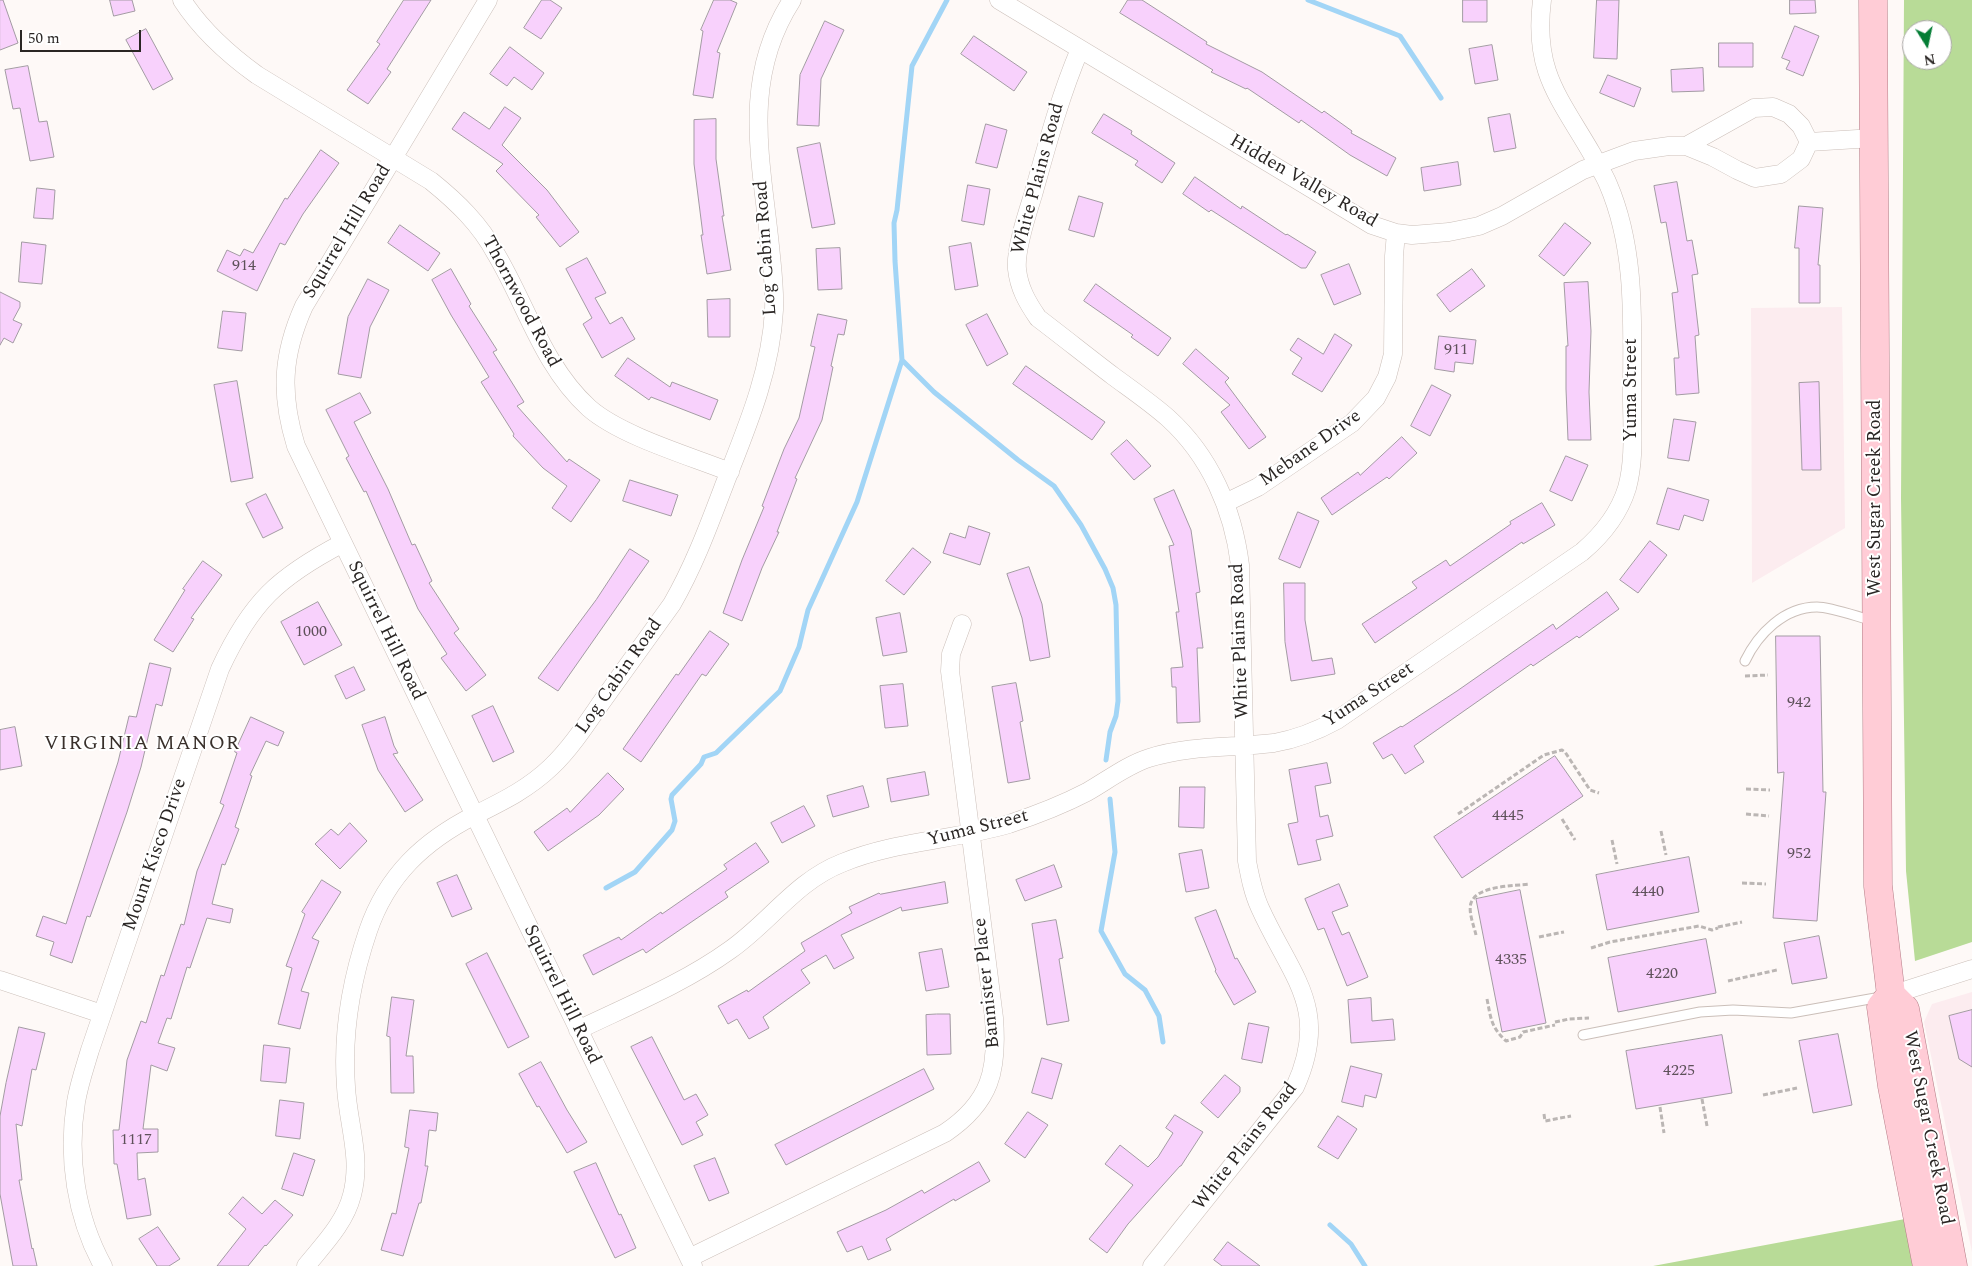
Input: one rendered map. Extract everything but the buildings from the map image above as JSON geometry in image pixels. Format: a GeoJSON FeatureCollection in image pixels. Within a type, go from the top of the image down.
{"type":"FeatureCollection","features":[{"type":"Feature","properties":{"kind":"main road","name":"West Sugar Creek Road"},"geometry":{"type":"LineString","coordinates":[[1873,0],[1877,873],[1891,995],[1905,1008],[1953,1266]]}},
{"type":"Feature","properties":{"kind":"main road","name":"West Sugar Creek Road"},"geometry":{"type":"LineString","coordinates":[[1891,995],[1881,1007],[1892,1086],[1927,1266]]}},
{"type":"Feature","properties":{"kind":"street","name":"Thornwood Road"},"geometry":{"type":"LineString","coordinates":[[182,0],[207,32],[244,66],[431,181],[457,202],[478,226],[496,254],[546,355],[566,384],[590,409],[608,422],[730,472]]}},
{"type":"Feature","properties":{"kind":"street","name":"Squirrel Hill Road"},"geometry":{"type":"LineString","coordinates":[[488,0],[304,306],[293,330],[287,357],[286,402],[291,431],[296,446],[691,1262]]}},
{"type":"Feature","properties":{"kind":"street","name":"Log Cabin Road"},"geometry":{"type":"LineString","coordinates":[[306,1266],[327,1241],[343,1217],[352,1198],[357,1177],[357,1156],[346,1087],[345,1048],[352,985],[368,929],[382,898],[398,873],[436,837],[526,788],[551,767],[573,742],[672,604],[684,584],[730,472],[765,372],[771,345],[774,309],[773,272],[758,134],[758,109],[761,76],[769,45],[782,16],[792,0]]}},
{"type":"Feature","properties":{"kind":"street","name":"Hidden Valley Road"},"geometry":{"type":"LineString","coordinates":[[999,0],[1372,225],[1396,233],[1412,235],[1449,232],[1479,226],[1502,216],[1583,170],[1634,152],[1670,146],[1686,146],[1756,178],[1781,174],[1801,159],[1809,142],[1801,126],[1789,114],[1773,107],[1754,108],[1686,146]]}},
{"type":"Feature","properties":{"kind":"street","name":"Yuma Street"},"geometry":{"type":"LineString","coordinates":[[578,1030],[674,984],[714,961],[760,926],[788,897],[804,884],[840,863],[869,854],[1007,824],[1047,811],[1088,791],[1122,770],[1149,758],[1174,752],[1276,742],[1311,734],[1337,720],[1582,552],[1597,539],[1612,520],[1623,498],[1632,462],[1632,324],[1627,248],[1620,216],[1608,182],[1551,84],[1543,59],[1540,33],[1542,0]]}},
{"type":"Feature","properties":{"kind":"street","name":"White Plains Road"},"geometry":{"type":"LineString","coordinates":[[1080,49],[1059,104],[1027,214],[1017,260],[1020,286],[1027,303],[1038,318],[1156,408],[1180,430],[1210,470],[1226,503],[1238,547],[1240,565],[1246,861],[1260,908],[1303,993],[1309,1015],[1308,1055],[1302,1073],[1289,1097],[1153,1266]]}},
{"type":"Feature","properties":{"kind":"street"},"geometry":{"type":"LineString","coordinates":[[1809,142],[1874,138]]}},
{"type":"Feature","properties":{"kind":"street","name":"Mebane Drive"},"geometry":{"type":"LineString","coordinates":[[1226,503],[1258,487],[1352,423],[1376,398],[1387,377],[1393,354],[1396,233]]}},
{"type":"Feature","properties":{"kind":"street","name":"Mount Kisco Drive"},"geometry":{"type":"LineString","coordinates":[[103,1266],[84,1222],[78,1197],[72,1137],[79,1086],[102,1014],[220,669],[234,639],[250,614],[270,591],[292,572],[343,543]]}},
{"type":"Feature","properties":{"kind":"street","name":"Bannister Place"},"geometry":{"type":"LineString","coordinates":[[691,1262],[945,1133],[964,1119],[979,1101],[992,1076],[996,1047],[994,1018],[950,671],[951,654],[962,624]]}},
{"type":"Feature","properties":{"kind":"street"},"geometry":{"type":"LineString","coordinates":[[1891,995],[1972,969]]}},
{"type":"Feature","properties":{"kind":"street"},"geometry":{"type":"LineString","coordinates":[[0,980],[102,1014]]}},
{"type":"Feature","properties":{"kind":"lane"},"geometry":{"type":"LineString","coordinates":[[1745,660],[1758,639],[1768,628],[1782,617],[1799,611],[1817,607],[1876,622]]}},
{"type":"Feature","properties":{"kind":"lane"},"geometry":{"type":"LineString","coordinates":[[1583,1035],[1700,1012],[1733,1010],[1791,1013],[1891,995]]}},
{"type":"Feature","properties":{"kind":"path"},"geometry":{"type":"LineString","coordinates":[[1745,676],[1768,675]]}},
{"type":"Feature","properties":{"kind":"path"},"geometry":{"type":"LineString","coordinates":[[1458,814],[1544,755],[1562,750],[1566,752],[1590,790],[1599,794]]}},
{"type":"Feature","properties":{"kind":"path"},"geometry":{"type":"LineString","coordinates":[[1746,790],[1770,790]]}},
{"type":"Feature","properties":{"kind":"path"},"geometry":{"type":"LineString","coordinates":[[1746,814],[1769,816]]}},
{"type":"Feature","properties":{"kind":"path"},"geometry":{"type":"LineString","coordinates":[[1562,819],[1575,840]]}},
{"type":"Feature","properties":{"kind":"path"},"geometry":{"type":"LineString","coordinates":[[1661,830],[1666,855]]}},
{"type":"Feature","properties":{"kind":"path"},"geometry":{"type":"LineString","coordinates":[[1612,840],[1616,864]]}},
{"type":"Feature","properties":{"kind":"path"},"geometry":{"type":"LineString","coordinates":[[1476,935],[1471,903],[1478,894],[1490,889],[1530,884]]}},
{"type":"Feature","properties":{"kind":"path"},"geometry":{"type":"LineString","coordinates":[[1742,884],[1766,884]]}},
{"type":"Feature","properties":{"kind":"path"},"geometry":{"type":"LineString","coordinates":[[1591,948],[1610,942],[1699,926],[1712,930],[1742,922]]}},
{"type":"Feature","properties":{"kind":"path"},"geometry":{"type":"LineString","coordinates":[[1539,937],[1564,932]]}},
{"type":"Feature","properties":{"kind":"path"},"geometry":{"type":"LineString","coordinates":[[1728,981],[1777,970]]}},
{"type":"Feature","properties":{"kind":"path"},"geometry":{"type":"LineString","coordinates":[[1487,999],[1491,1022],[1506,1041],[1520,1038],[1523,1032],[1569,1019],[1589,1018]]}},
{"type":"Feature","properties":{"kind":"path"},"geometry":{"type":"LineString","coordinates":[[1763,1095],[1797,1088]]}},
{"type":"Feature","properties":{"kind":"path"},"geometry":{"type":"LineString","coordinates":[[1702,1099],[1706,1126]]}},
{"type":"Feature","properties":{"kind":"path"},"geometry":{"type":"LineString","coordinates":[[1660,1107],[1664,1134]]}},
{"type":"Feature","properties":{"kind":"path"},"geometry":{"type":"LineString","coordinates":[[1544,1114],[1545,1121],[1571,1116]]}},
{"type":"Feature","properties":{"kind":"shaded area"},"geometry":{"type":"Polygon","coordinates":[[[1842,307],[1845,528],[1752,583],[1751,308],[1842,307]]]}},
{"type":"Feature","properties":{"kind":"shaded area"},"geometry":{"type":"Polygon","coordinates":[[[1972,992],[1972,1252],[1924,1022],[1932,1004],[1972,992]]]}},
{"type":"Feature","properties":{"kind":"green space"},"geometry":{"type":"Polygon","coordinates":[[[1904,0],[1972,0],[1972,942],[1915,961],[1906,871],[1901,498],[1904,70],[1952,70],[1952,20],[1904,20],[1904,0]]]}},
{"type":"Feature","properties":{"kind":"green space"},"geometry":{"type":"Polygon","coordinates":[[[1905,1219],[1915,1266],[1653,1266],[1905,1219]]]}},
{"type":"Feature","properties":{"kind":"waterway"},"geometry":{"type":"LineString","coordinates":[[606,888],[635,872],[672,830],[675,821],[672,795],[701,764],[704,757],[716,753],[780,691],[799,647],[808,610],[857,502],[902,360],[894,223],[912,66],[947,0]]}},
{"type":"Feature","properties":{"kind":"waterway"},"geometry":{"type":"LineString","coordinates":[[1308,0],[1400,36],[1441,98]]}},
{"type":"Feature","properties":{"kind":"waterway"},"geometry":{"type":"LineString","coordinates":[[902,360],[934,392],[1018,460],[1054,486],[1081,525],[1105,569],[1113,588],[1116,605],[1118,701],[1116,716],[1110,732],[1106,760]]}},
{"type":"Feature","properties":{"kind":"waterway"},"geometry":{"type":"LineString","coordinates":[[1110,799],[1115,852],[1101,931],[1125,974],[1145,990],[1159,1016],[1163,1042]]}},
{"type":"Feature","properties":{"kind":"waterway"},"geometry":{"type":"LineString","coordinates":[[1330,1225],[1351,1244],[1365,1266]]}},
{"type":"Feature","properties":{"kind":"district","name":"VIRGINIA MANOR"},"geometry":{"type":"Point","coordinates":[142,745]}}]}
